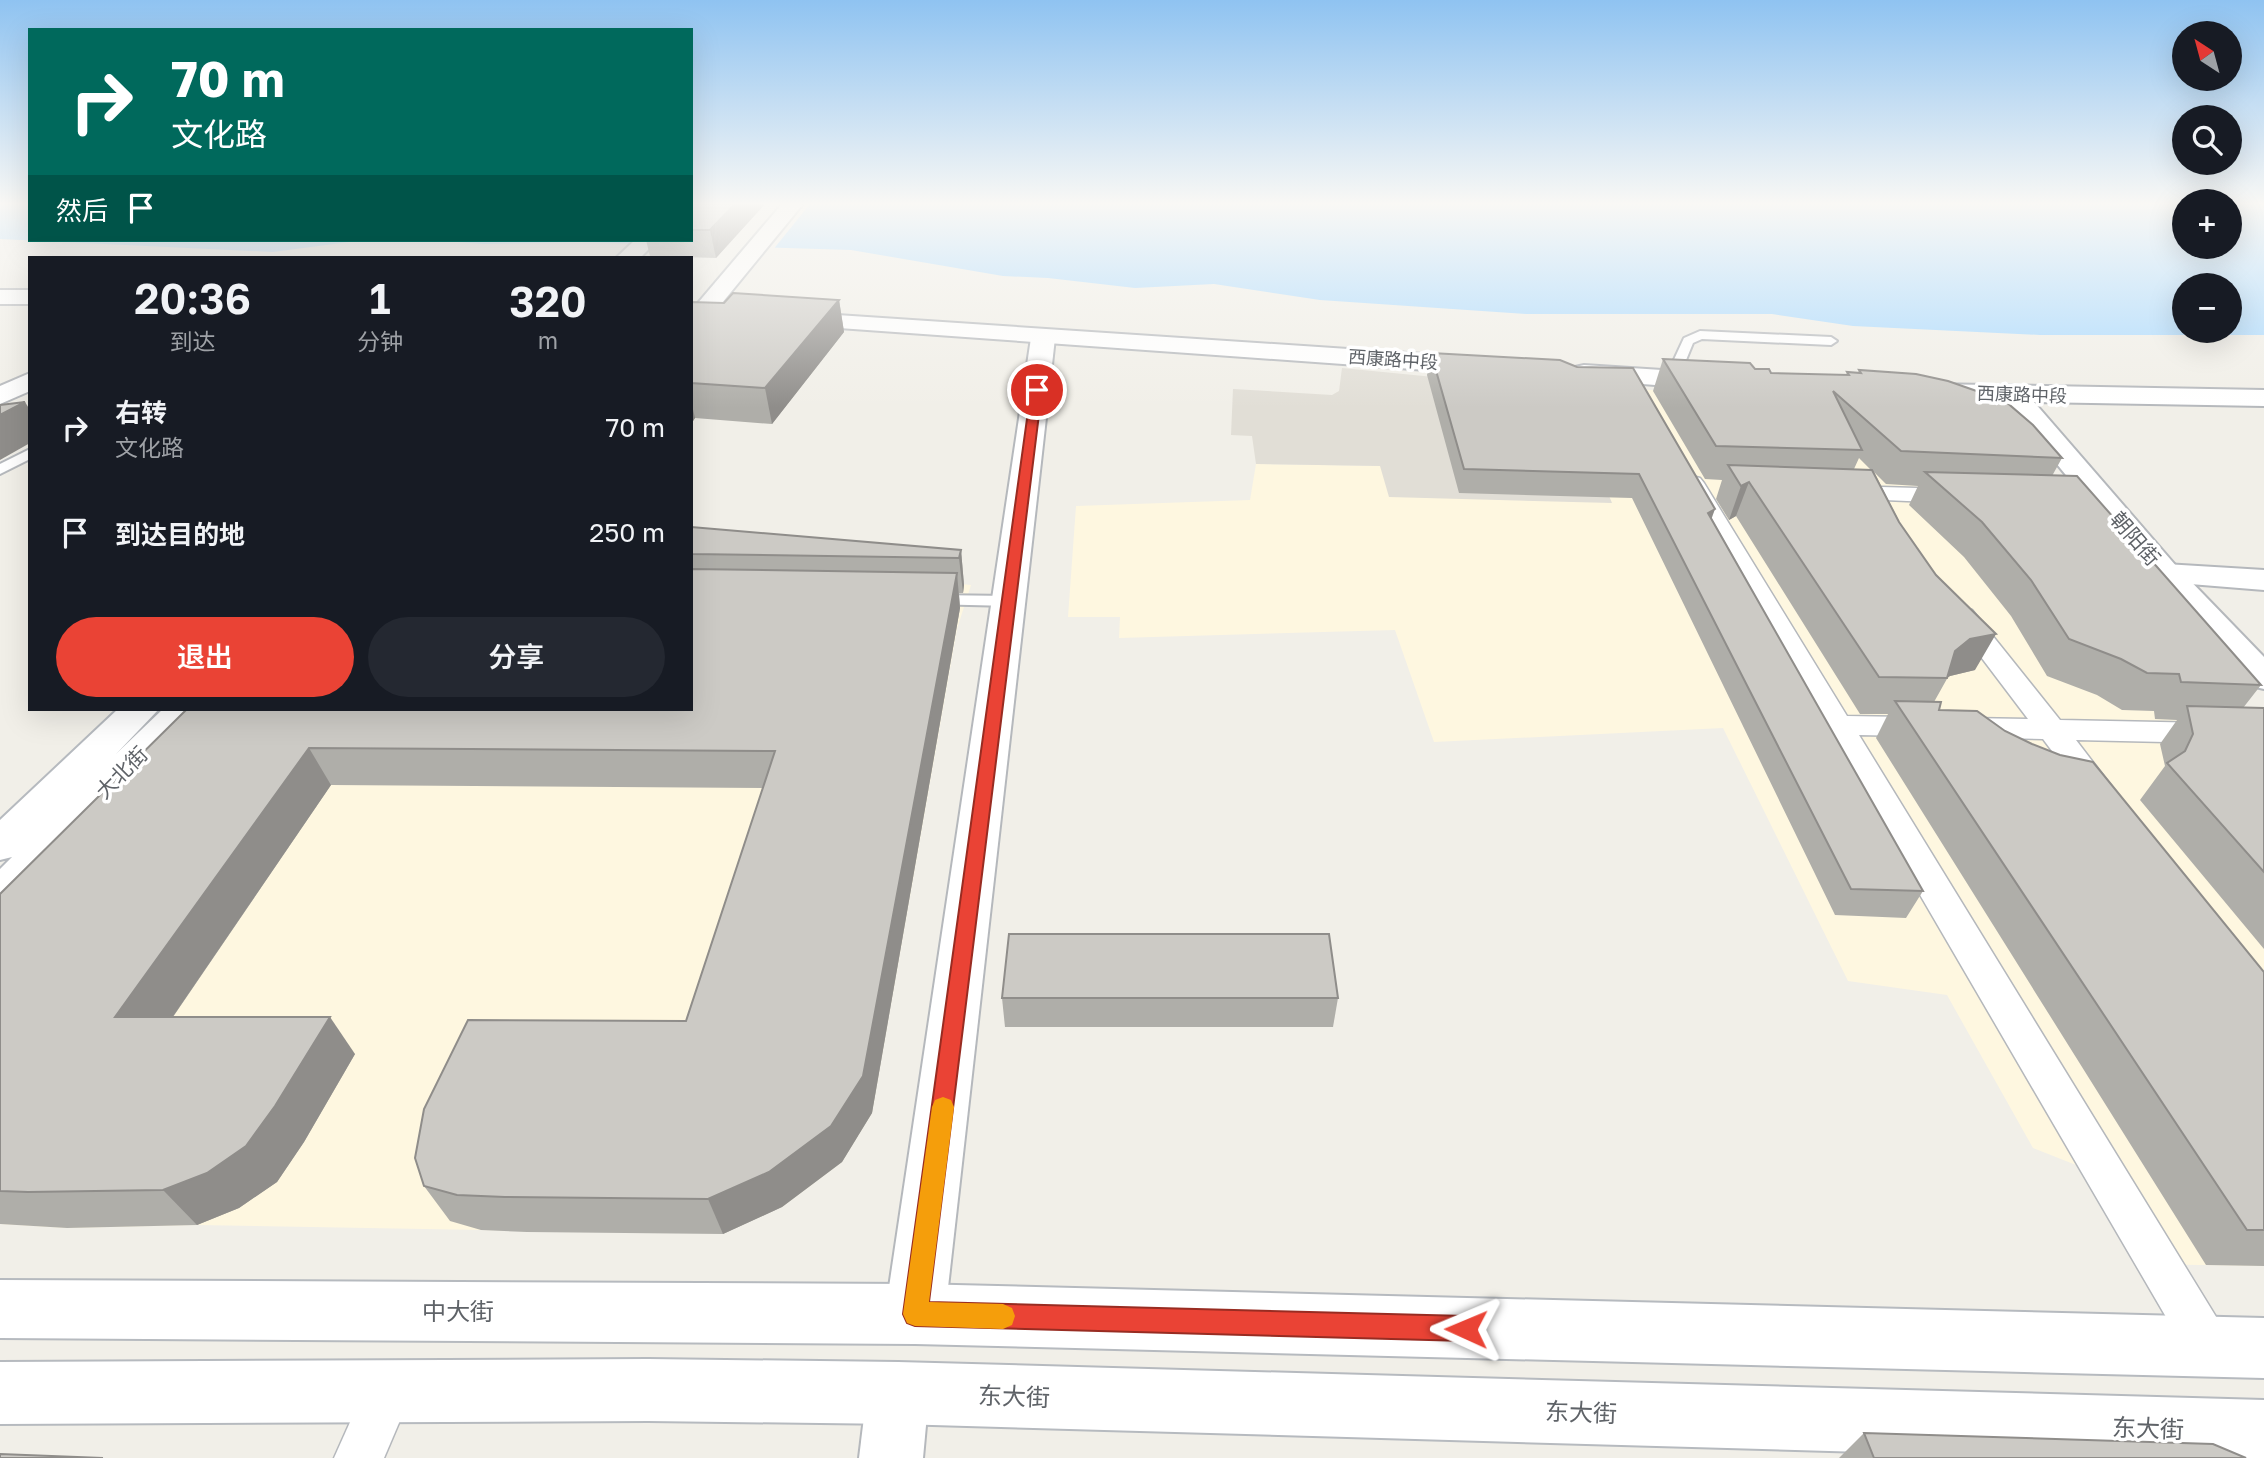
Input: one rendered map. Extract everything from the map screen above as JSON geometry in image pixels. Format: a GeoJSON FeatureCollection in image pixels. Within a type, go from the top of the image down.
{"type":"FeatureCollection","features":[{"type":"Feature","properties":{"kind":"street"},"geometry":{"type":"LineString","coordinates":[[707,307],[736,272]]}},
{"type":"Feature","properties":{"kind":"street"},"geometry":{"type":"LineString","coordinates":[[0,297],[28,297]]}},
{"type":"Feature","properties":{"kind":"street","name":"西康路中段"},"geometry":{"type":"LineString","coordinates":[[769,317],[1043,338],[1510,368]]}},
{"type":"Feature","properties":{"kind":"street"},"geometry":{"type":"LineString","coordinates":[[1043,338],[915,1314],[2237,1348]]}},
{"type":"Feature","properties":{"kind":"street"},"geometry":{"type":"LineString","coordinates":[[1565,372],[1738,382]]}},
{"type":"Feature","properties":{"kind":"street"},"geometry":{"type":"LineString","coordinates":[[1632,376],[1651,410]]}},
{"type":"Feature","properties":{"kind":"street"},"geometry":{"type":"LineString","coordinates":[[0,396],[28,382]]}},
{"type":"Feature","properties":{"kind":"street","name":"西康路中段"},"geometry":{"type":"LineString","coordinates":[[1905,391],[2264,398]]}},
{"type":"Feature","properties":{"kind":"street","name":"朝阳街"},"geometry":{"type":"LineString","coordinates":[[2027,395],[2180,574],[2264,678]]}},
{"type":"Feature","properties":{"kind":"street"},"geometry":{"type":"LineString","coordinates":[[0,407],[28,411]]}},
{"type":"Feature","properties":{"kind":"street"},"geometry":{"type":"LineString","coordinates":[[1676,455],[1708,489],[1836,725],[2237,1348]]}},
{"type":"Feature","properties":{"kind":"street"},"geometry":{"type":"LineString","coordinates":[[1829,492],[1976,497]]}},
{"type":"Feature","properties":{"kind":"street"},"geometry":{"type":"LineString","coordinates":[[1870,493],[1895,526]]}},
{"type":"Feature","properties":{"kind":"street"},"geometry":{"type":"LineString","coordinates":[[2180,574],[2264,580]]}},
{"type":"Feature","properties":{"kind":"street","name":"朝阳街"},"geometry":{"type":"LineString","coordinates":[[2180,574],[2264,648]]}},
{"type":"Feature","properties":{"kind":"street"},"geometry":{"type":"LineString","coordinates":[[1944,590],[2110,806]]}},
{"type":"Feature","properties":{"kind":"street","name":"大北街"},"geometry":{"type":"LineString","coordinates":[[0,845],[138,711]]}},
{"type":"Feature","properties":{"kind":"street","name":"大北街"},"geometry":{"type":"LineString","coordinates":[[0,896],[183,711]]}},
{"type":"Feature","properties":{"kind":"street"},"geometry":{"type":"LineString","coordinates":[[1836,725],[2244,733]]}},
{"type":"Feature","properties":{"kind":"street","name":"中大街"},"geometry":{"type":"LineString","coordinates":[[0,1309],[915,1314]]}},
{"type":"Feature","properties":{"kind":"street"},"geometry":{"type":"LineString","coordinates":[[0,1393],[389,1390],[898,1393],[891,1458]]}},
{"type":"Feature","properties":{"kind":"street"},"geometry":{"type":"LineString","coordinates":[[359,1458],[389,1390]]}},
{"type":"Feature","properties":{"kind":"street","name":"东大街"},"geometry":{"type":"LineString","coordinates":[[898,1393],[2264,1433]]}},
{"type":"Feature","properties":{"kind":"lane"},"geometry":{"type":"LineString","coordinates":[[1672,379],[1688,341],[1700,335],[1830,341]]}},
{"type":"Feature","properties":{"kind":"lane"},"geometry":{"type":"LineString","coordinates":[[0,470],[28,454]]}},
{"type":"Feature","properties":{"kind":"lane"},"geometry":{"type":"LineString","coordinates":[[913,599],[1010,601]]}},
{"type":"Feature","properties":{"kind":"shaded area"},"geometry":{"type":"Polygon","coordinates":[[[1342,368],[1566,390],[1612,503],[1389,497],[1380,466],[1256,464],[1252,436],[1231,435],[1233,389],[1332,395],[1339,391],[1342,368]]]}},
{"type":"Feature","properties":{"kind":"shaded area"},"geometry":{"type":"Polygon","coordinates":[[[1566,390],[1656,390],[1846,401],[2264,754],[2264,1266],[2138,1264],[2076,1165],[2033,1148],[1947,995],[1848,981],[1723,728],[1434,742],[1395,630],[1119,638],[1120,617],[1068,617],[1076,506],[1250,500],[1256,464],[1380,466],[1611,503],[1566,390]]]}},
{"type":"Feature","properties":{"kind":"shaded area"},"geometry":{"type":"Polygon","coordinates":[[[693,559],[971,585],[957,629],[872,1113],[842,1162],[782,1207],[599,1232],[197,1225],[67,1228],[0,1224],[0,963],[234,711],[693,711],[693,559]]]}},
{"type":"Feature","properties":{"kind":"water"},"geometry":{"type":"Polygon","coordinates":[[[980,272],[2264,272],[2264,335],[2242,335],[2242,273],[2172,273],[2172,335],[2040,335],[1853,326],[1772,314],[1526,314],[1320,300],[1214,284],[1135,288],[980,272]]]}},
{"type":"Feature","properties":{"kind":"building"},"geometry":{"type":"Polygon","coordinates":[[[733,293],[839,300],[765,388],[693,383],[693,302],[724,303],[733,293]]]}},
{"type":"Feature","properties":{"kind":"building"},"geometry":{"type":"Polygon","coordinates":[[[1431,353],[1560,360],[1577,367],[1633,368],[1715,509],[1708,513],[1923,891],[1851,889],[1639,474],[1464,469],[1431,353]]]}},
{"type":"Feature","properties":{"kind":"building"},"geometry":{"type":"Polygon","coordinates":[[[1663,359],[1750,363],[1755,369],[1769,369],[1771,373],[1849,375],[1847,372],[1861,373],[1859,370],[1916,374],[1948,381],[2005,401],[2033,425],[2062,458],[1901,451],[1833,391],[1862,450],[1716,446],[1663,359]]]}},
{"type":"Feature","properties":{"kind":"building"},"geometry":{"type":"Polygon","coordinates":[[[25,402],[0,415],[0,405],[25,402]]]}},
{"type":"Feature","properties":{"kind":"building"},"geometry":{"type":"Polygon","coordinates":[[[1728,465],[1872,470],[1899,522],[1936,575],[1996,634],[1970,639],[1955,651],[1947,678],[1879,677],[1749,482],[1741,486],[1728,465]]]}},
{"type":"Feature","properties":{"kind":"building"},"geometry":{"type":"Polygon","coordinates":[[[1925,472],[2077,476],[2261,685],[2181,682],[2179,674],[2147,673],[2121,659],[2069,639],[2031,580],[1982,522],[1925,472]]]}},
{"type":"Feature","properties":{"kind":"building"},"geometry":{"type":"Polygon","coordinates":[[[693,527],[961,550],[959,558],[693,554],[693,527]]]}},
{"type":"Feature","properties":{"kind":"building"},"geometry":{"type":"Polygon","coordinates":[[[693,569],[957,573],[863,1076],[831,1126],[769,1172],[708,1199],[457,1195],[424,1186],[415,1158],[424,1109],[468,1020],[686,1021],[775,751],[309,748],[115,1017],[330,1017],[275,1106],[246,1146],[207,1173],[163,1190],[0,1191],[0,894],[185,711],[693,711],[693,569]]]}},
{"type":"Feature","properties":{"kind":"building"},"geometry":{"type":"Polygon","coordinates":[[[1895,701],[1941,702],[1939,710],[1977,711],[2005,731],[2032,744],[2060,755],[2093,762],[2264,972],[2264,1230],[2247,1230],[1895,701]]]}},
{"type":"Feature","properties":{"kind":"building"},"geometry":{"type":"Polygon","coordinates":[[[2187,706],[2264,708],[2264,872],[2167,763],[2185,751],[2193,734],[2187,706]]]}},
{"type":"Feature","properties":{"kind":"building"},"geometry":{"type":"Polygon","coordinates":[[[1009,934],[1329,934],[1338,998],[1002,998],[1009,934]]]}},
{"type":"Feature","properties":{"kind":"building"},"geometry":{"type":"Polygon","coordinates":[[[1864,1433],[2213,1444],[2246,1458],[1874,1458],[1864,1433]]]}},
{"type":"Feature","properties":{"kind":"building"},"geometry":{"type":"Polygon","coordinates":[[[0,1454],[103,1458],[0,1458],[0,1454]]]}},
{"type":"Feature","properties":{"kind":"slow traffic"},"geometry":{"type":"LineString","coordinates":[[943,1107],[915,1314],[1003,1316]]}},
{"type":"Feature","properties":{"kind":"route"},"geometry":{"type":"LineString","coordinates":[[1037,390],[915,1314],[1466,1329]]}}]}
